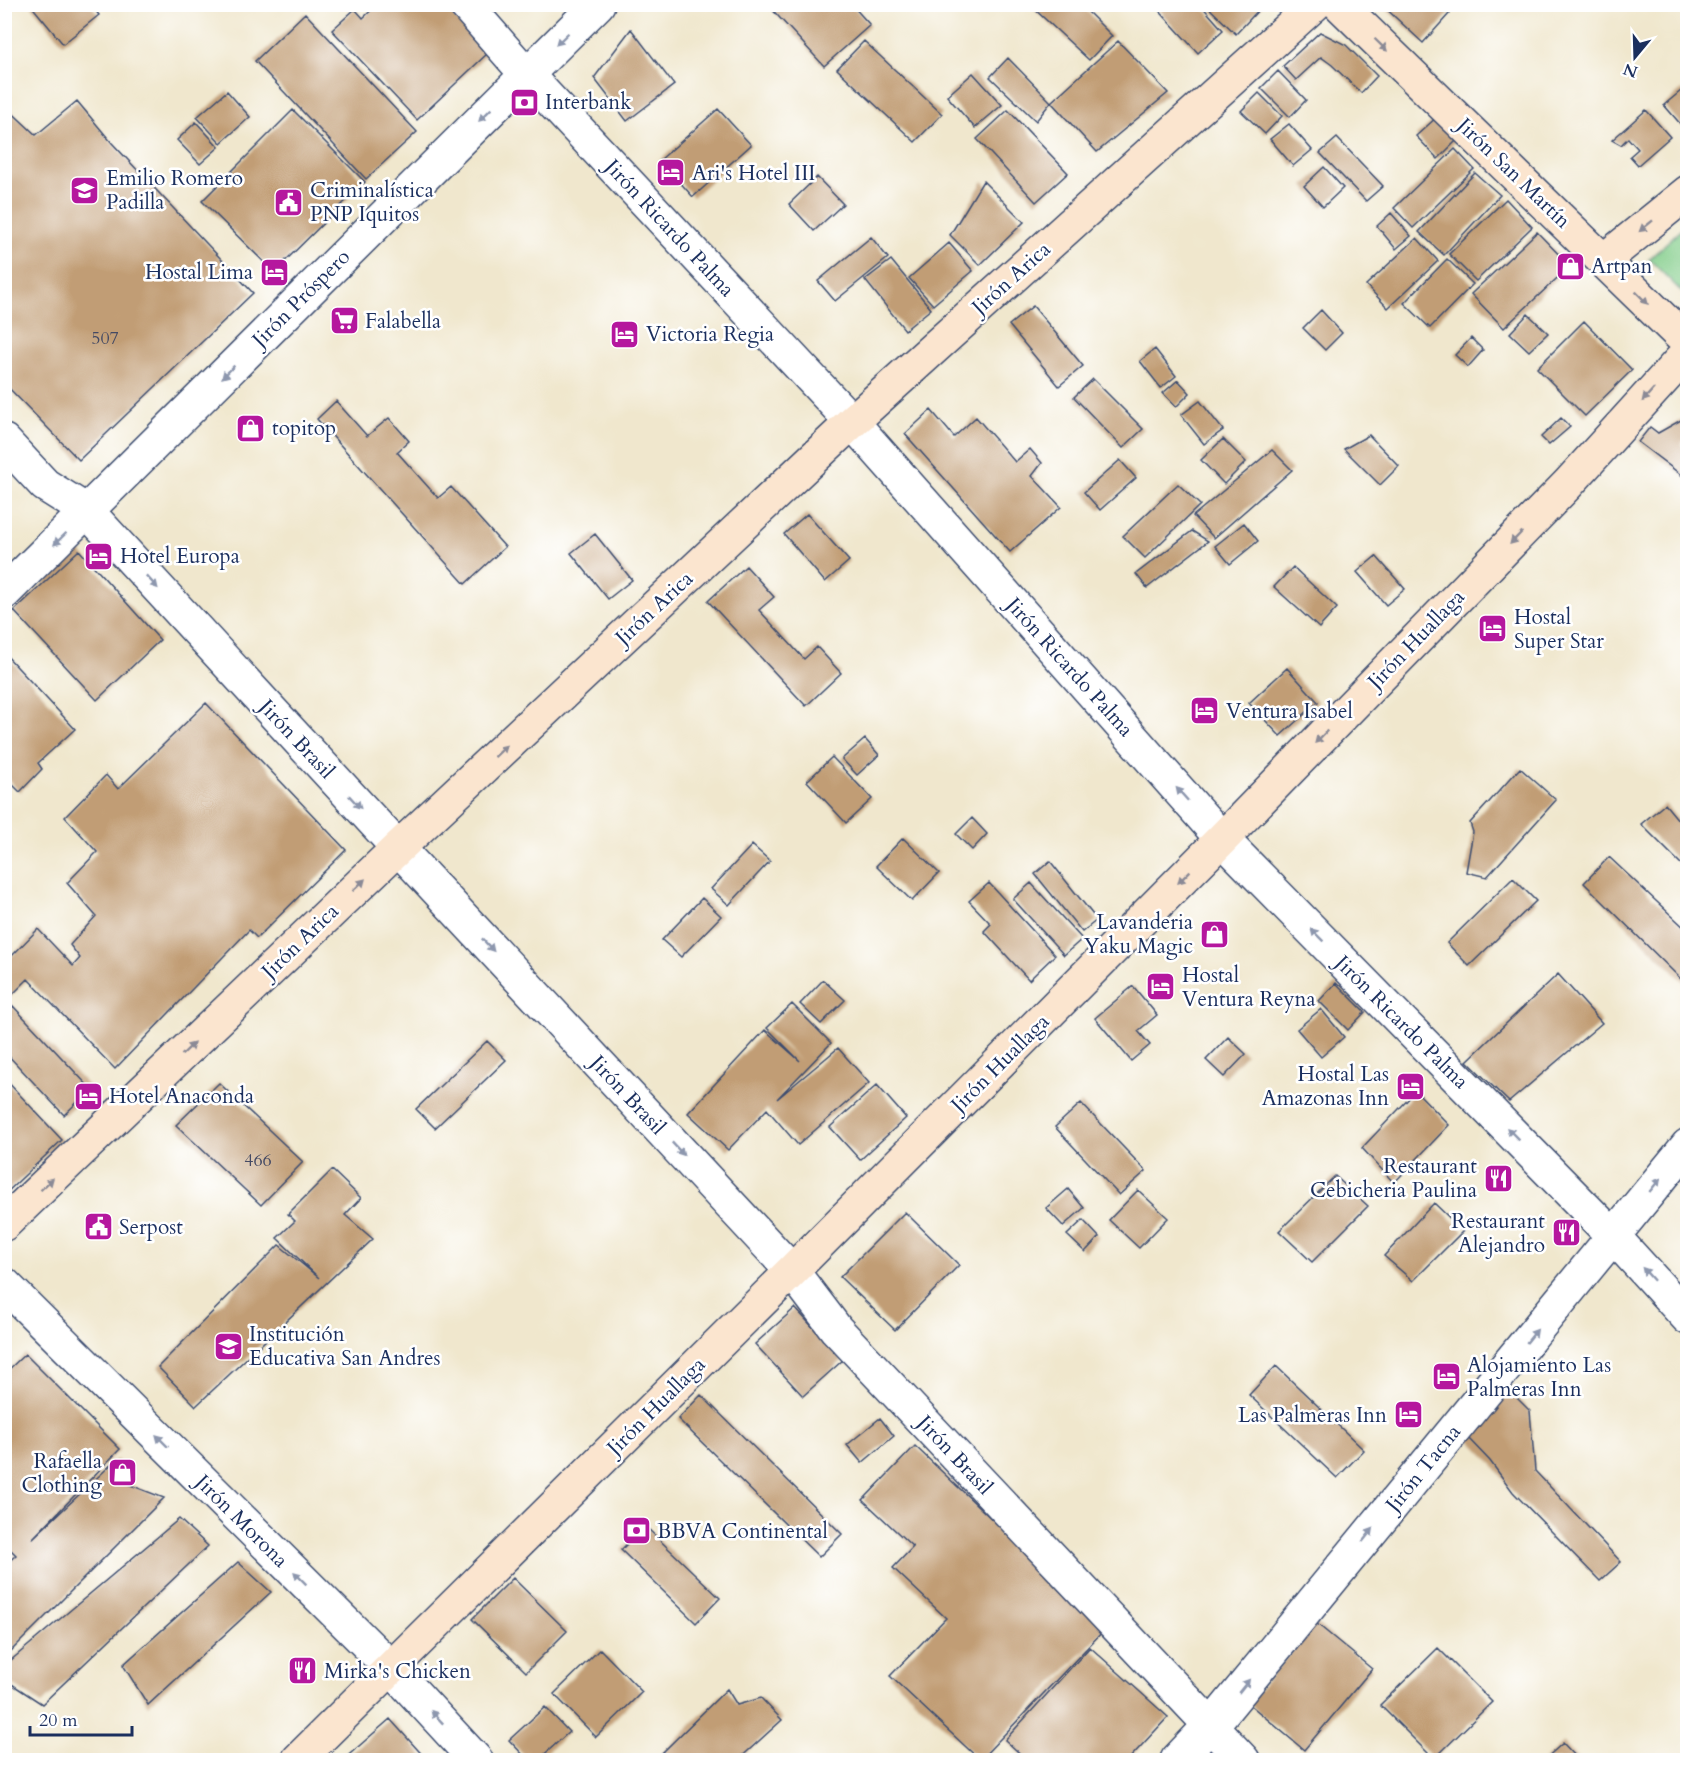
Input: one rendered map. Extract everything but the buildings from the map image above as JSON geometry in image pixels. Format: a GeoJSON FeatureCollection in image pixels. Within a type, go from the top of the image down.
{"type":"FeatureCollection","features":[{"type":"Feature","properties":{"kind":"main road","name":"Jirón Arica"},"geometry":{"type":"LineString","coordinates":[[4,1224],[398,848],[852,422],[1315,4]]}},
{"type":"Feature","properties":{"kind":"main road","name":"Jirón San Martín"},"geometry":{"type":"LineString","coordinates":[[1339,4],[1688,343]]}},
{"type":"Feature","properties":{"kind":"main road"},"geometry":{"type":"LineString","coordinates":[[1604,260],[1688,192]]}},
{"type":"Feature","properties":{"kind":"main road","name":"Jirón Huallaga"},"geometry":{"type":"LineString","coordinates":[[298,1761],[792,1271],[1222,838],[1568,484],[1688,352]]}},
{"type":"Feature","properties":{"kind":"street","name":"Jirón Ricardo Palma"},"geometry":{"type":"LineString","coordinates":[[465,4],[526,74],[852,422],[1222,838],[1613,1236],[1688,1318]]}},
{"type":"Feature","properties":{"kind":"street","name":"Jirón Próspero"},"geometry":{"type":"LineString","coordinates":[[4,593],[597,4]]}},
{"type":"Feature","properties":{"kind":"street"},"geometry":{"type":"LineString","coordinates":[[4,425],[53,478],[94,505]]}},
{"type":"Feature","properties":{"kind":"street","name":"Jirón Brasil"},"geometry":{"type":"LineString","coordinates":[[4,441],[45,485],[94,505],[398,848],[792,1271],[850,1317],[1216,1719]]}},
{"type":"Feature","properties":{"kind":"street","name":"Jirón Tacna"},"geometry":{"type":"LineString","coordinates":[[1177,1761],[1216,1719],[1688,1144]]}},
{"type":"Feature","properties":{"kind":"street","name":"Jirón Morona"},"geometry":{"type":"LineString","coordinates":[[4,1284],[391,1668],[476,1761]]}},
{"type":"Feature","properties":{"kind":"street"},"geometry":{"type":"LineString","coordinates":[[1216,1719],[1243,1761]]}},
{"type":"Feature","properties":{"kind":"street"},"geometry":{"type":"LineString","coordinates":[[1216,1719],[1269,1761]]}},
{"type":"Feature","properties":{"kind":"green space"},"geometry":{"type":"Polygon","coordinates":[[[1687,224],[1687,297],[1649,259],[1687,224]]]}},
{"type":"Feature","properties":{"kind":"place","name":"Interbank"},"geometry":{"type":"Point","coordinates":[524,102]}},
{"type":"Feature","properties":{"kind":"place","name":"Ari's Hotel III"},"geometry":{"type":"Point","coordinates":[671,173]}},
{"type":"Feature","properties":{"kind":"place","name":"Emilio Romero Padilla"},"geometry":{"type":"Point","coordinates":[85,190]}},
{"type":"Feature","properties":{"kind":"place","name":"Criminalística PNP Iquitos"},"geometry":{"type":"Point","coordinates":[289,202]}},
{"type":"Feature","properties":{"kind":"place","name":"Artpan"},"geometry":{"type":"Point","coordinates":[1570,266]}},
{"type":"Feature","properties":{"kind":"place","name":"Hostal Lima"},"geometry":{"type":"Point","coordinates":[274,272]}},
{"type":"Feature","properties":{"kind":"place","name":"Falabella"},"geometry":{"type":"Point","coordinates":[344,321]}},
{"type":"Feature","properties":{"kind":"place","name":"Victoria Regia"},"geometry":{"type":"Point","coordinates":[625,334]}},
{"type":"Feature","properties":{"kind":"place","name":"topitop"},"geometry":{"type":"Point","coordinates":[251,428]}},
{"type":"Feature","properties":{"kind":"place","name":"Hotel Europa"},"geometry":{"type":"Point","coordinates":[99,556]}},
{"type":"Feature","properties":{"kind":"place","name":"Hostal Super Star"},"geometry":{"type":"Point","coordinates":[1493,629]}},
{"type":"Feature","properties":{"kind":"place","name":"Ventura Isabel"},"geometry":{"type":"Point","coordinates":[1205,711]}},
{"type":"Feature","properties":{"kind":"place","name":"Lavanderia Yaku Magic"},"geometry":{"type":"Point","coordinates":[1214,934]}},
{"type":"Feature","properties":{"kind":"place","name":"Hostal Ventura Reyna"},"geometry":{"type":"Point","coordinates":[1161,987]}},
{"type":"Feature","properties":{"kind":"place","name":"Hostal Las Amazonas Inn"},"geometry":{"type":"Point","coordinates":[1410,1086]}},
{"type":"Feature","properties":{"kind":"place","name":"Hotel Anaconda"},"geometry":{"type":"Point","coordinates":[88,1096]}},
{"type":"Feature","properties":{"kind":"place","name":"Restaurant Cebicheria Paulina"},"geometry":{"type":"Point","coordinates":[1498,1178]}},
{"type":"Feature","properties":{"kind":"place","name":"Serpost"},"geometry":{"type":"Point","coordinates":[98,1227]}},
{"type":"Feature","properties":{"kind":"place","name":"Restaurant Alejandro"},"geometry":{"type":"Point","coordinates":[1566,1233]}},
{"type":"Feature","properties":{"kind":"place","name":"Institución Educativa San Andres"},"geometry":{"type":"Point","coordinates":[228,1346]}},
{"type":"Feature","properties":{"kind":"place","name":"Alojamiento Las Palmeras Inn"},"geometry":{"type":"Point","coordinates":[1446,1377]}},
{"type":"Feature","properties":{"kind":"place","name":"Las Palmeras Inn"},"geometry":{"type":"Point","coordinates":[1408,1415]}},
{"type":"Feature","properties":{"kind":"place","name":"Rafaella Clothing"},"geometry":{"type":"Point","coordinates":[123,1473]}},
{"type":"Feature","properties":{"kind":"place","name":"BBVA Continental"},"geometry":{"type":"Point","coordinates":[636,1531]}},
{"type":"Feature","properties":{"kind":"place","name":"Mirka's Chicken"},"geometry":{"type":"Point","coordinates":[303,1671]}}]}
